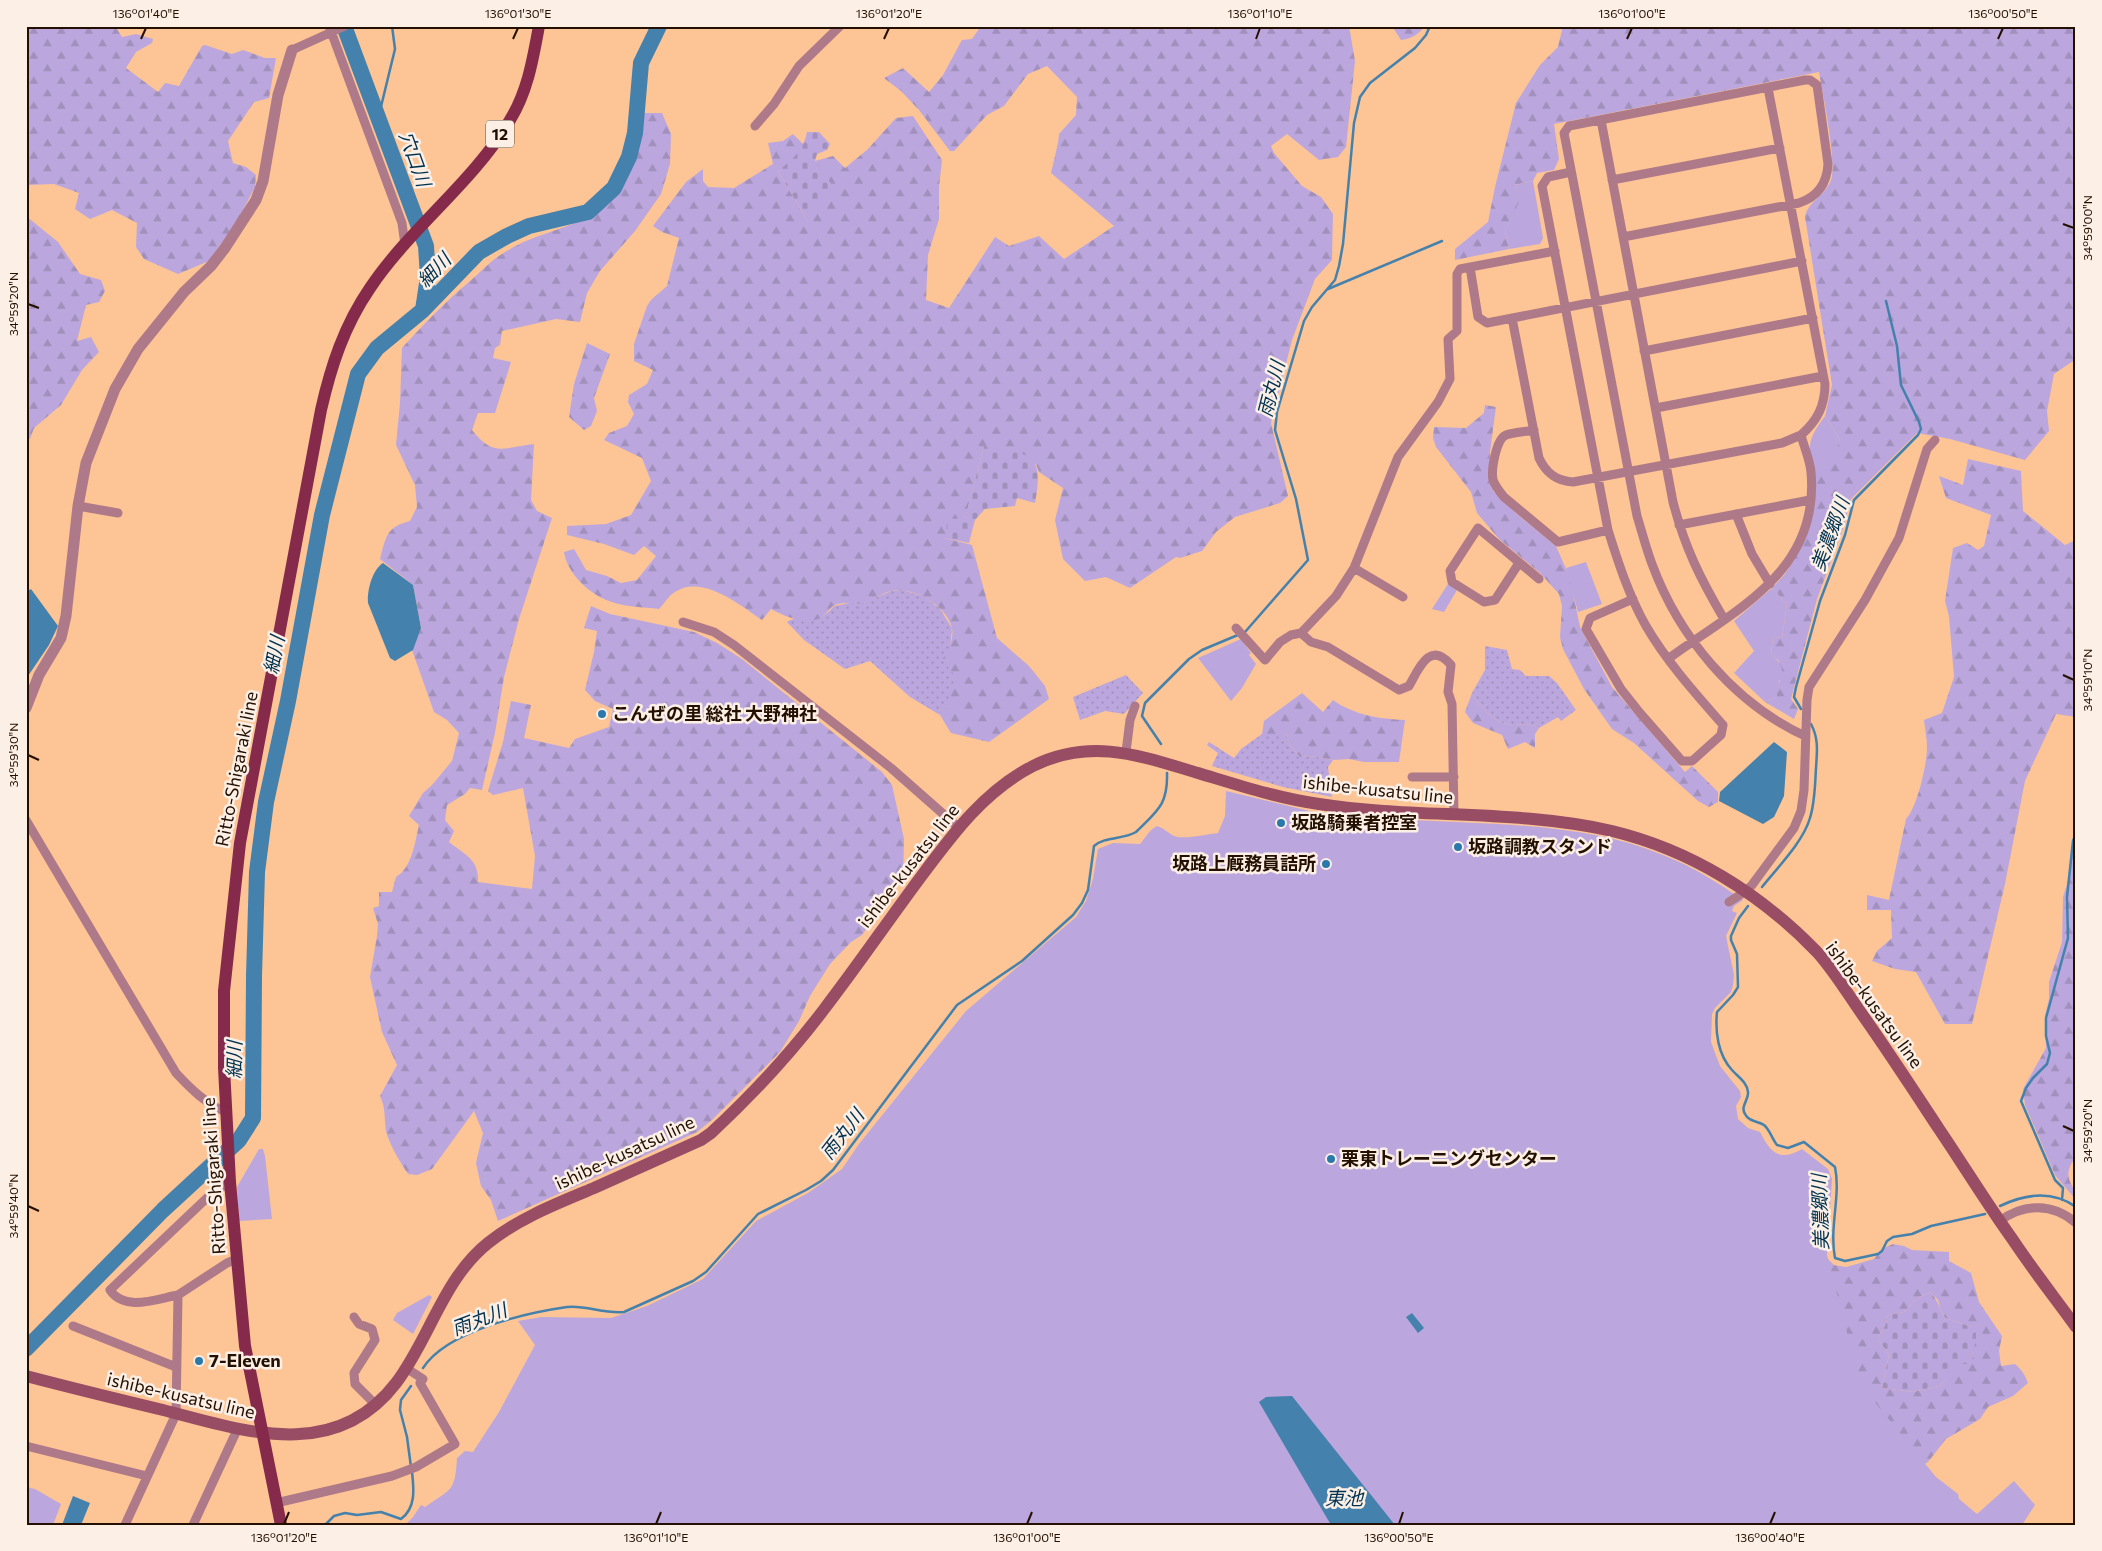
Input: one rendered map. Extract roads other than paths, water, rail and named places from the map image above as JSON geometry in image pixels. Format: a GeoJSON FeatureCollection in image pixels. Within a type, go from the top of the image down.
{"type":"FeatureCollection","features":[{"type":"Feature","properties":{"kind":"main road","name":"Ritto-Shigaraki line"},"geometry":{"type":"LineString","coordinates":[[281,1525],[245,1346],[230,1177],[224,991],[240,843],[329,375],[350,320],[370,287],[408,241],[482,159],[511,120],[528,82],[539,26]]}},
{"type":"Feature","properties":{"kind":"main road","name":"ishibe-kusatsu line"},"geometry":{"type":"LineString","coordinates":[[26,1376],[237,1430],[305,1435],[334,1428],[355,1419],[376,1405],[395,1384],[459,1274],[488,1243],[510,1227],[557,1204],[701,1140],[727,1118],[794,1046],[826,1007],[878,933],[958,827],[980,804],[1002,785],[1036,765],[1077,752],[1126,752],[1265,793],[1319,804],[1559,822],[1617,832],[1671,850],[1710,868],[1746,891],[1784,921],[1818,954],[1840,982],[2000,1221],[2076,1327]]}},
{"type":"Feature","properties":{"kind":"street"},"geometry":{"type":"LineString","coordinates":[[755,126],[774,104],[799,66],[840,26]]}},
{"type":"Feature","properties":{"kind":"street"},"geometry":{"type":"LineString","coordinates":[[26,708],[39,676],[61,638],[66,616],[78,506],[86,463],[115,389],[129,363],[178,298],[211,266],[226,248],[256,200],[263,181],[278,95],[292,50],[336,28],[408,241]]}},
{"type":"Feature","properties":{"kind":"street"},"geometry":{"type":"LineString","coordinates":[[1623,237],[1791,205],[1808,200],[1819,191],[1828,173],[1817,86],[1810,80],[1805,80],[1569,126],[1564,133],[1637,516],[1652,564],[1673,610],[1693,641],[1726,681],[1751,704],[1779,724],[1805,736]]}},
{"type":"Feature","properties":{"kind":"street"},"geometry":{"type":"LineString","coordinates":[[1512,318],[1539,458],[1549,474],[1564,482],[1573,482],[1782,443],[1801,435],[1819,415],[1825,396],[1802,261],[1768,88]]}},
{"type":"Feature","properties":{"kind":"street"},"geometry":{"type":"LineString","coordinates":[[1601,120],[1679,525],[1691,558],[1724,619]]}},
{"type":"Feature","properties":{"kind":"street"},"geometry":{"type":"LineString","coordinates":[[1612,180],[1780,148]]}},
{"type":"Feature","properties":{"kind":"street"},"geometry":{"type":"LineString","coordinates":[[1571,172],[1548,177],[1542,186],[1608,530],[1619,565],[1645,624],[1680,675],[1723,725],[1721,735],[1692,761],[1682,761],[1640,714],[1609,670],[1586,629],[1590,618],[1633,599]]}},
{"type":"Feature","properties":{"kind":"street"},"geometry":{"type":"LineString","coordinates":[[1239,632],[1264,660],[1280,642],[1301,633],[1336,596],[1354,568],[1398,456],[1438,402],[1450,379],[1448,339],[1457,332],[1457,274],[1460,269],[1554,251]]}},
{"type":"Feature","properties":{"kind":"street"},"geometry":{"type":"LineString","coordinates":[[1470,267],[1478,317],[1486,323],[1802,261]]}},
{"type":"Feature","properties":{"kind":"street"},"geometry":{"type":"LineString","coordinates":[[1644,351],[1812,318]]}},
{"type":"Feature","properties":{"kind":"street"},"geometry":{"type":"LineString","coordinates":[[1656,408],[1823,376]]}},
{"type":"Feature","properties":{"kind":"street"},"geometry":{"type":"LineString","coordinates":[[1534,430],[1504,436],[1498,443],[1493,470],[1497,488],[1504,497],[1558,542],[1608,530]]}},
{"type":"Feature","properties":{"kind":"street"},"geometry":{"type":"LineString","coordinates":[[1668,659],[1770,584],[1790,560],[1806,526],[1810,500],[1811,470],[1801,435]]}},
{"type":"Feature","properties":{"kind":"street"},"geometry":{"type":"LineString","coordinates":[[1730,902],[1746,891],[1794,828],[1801,811],[1804,790],[1806,700],[1809,687],[1865,600],[1899,538],[1927,449],[1935,440]]}},
{"type":"Feature","properties":{"kind":"street"},"geometry":{"type":"LineString","coordinates":[[1679,525],[1810,500]]}},
{"type":"Feature","properties":{"kind":"street"},"geometry":{"type":"LineString","coordinates":[[78,506],[118,513]]}},
{"type":"Feature","properties":{"kind":"street"},"geometry":{"type":"LineString","coordinates":[[1736,514],[1752,554],[1770,584]]}},
{"type":"Feature","properties":{"kind":"street"},"geometry":{"type":"LineString","coordinates":[[1518,563],[1495,600],[1484,602],[1452,582],[1450,571],[1478,528],[1539,579]]}},
{"type":"Feature","properties":{"kind":"street"},"geometry":{"type":"LineString","coordinates":[[1354,568],[1403,597]]}},
{"type":"Feature","properties":{"kind":"street"},"geometry":{"type":"LineString","coordinates":[[683,622],[714,632],[734,645],[891,768],[958,827]]}},
{"type":"Feature","properties":{"kind":"street"},"geometry":{"type":"LineString","coordinates":[[1301,633],[1311,642],[1328,647],[1399,690],[1410,686],[1424,659],[1435,654],[1444,656],[1452,665],[1448,692],[1452,704],[1454,815]]}},
{"type":"Feature","properties":{"kind":"street"},"geometry":{"type":"LineString","coordinates":[[1126,752],[1130,720],[1135,706]]}},
{"type":"Feature","properties":{"kind":"street"},"geometry":{"type":"LineString","coordinates":[[1412,777],[1454,777]]}},
{"type":"Feature","properties":{"kind":"street"},"geometry":{"type":"LineString","coordinates":[[26,820],[176,1073],[190,1089],[227,1118]]}},
{"type":"Feature","properties":{"kind":"street"},"geometry":{"type":"LineString","coordinates":[[230,1177],[110,1290],[121,1301],[134,1303],[178,1295],[227,1263],[237,1259]]}},
{"type":"Feature","properties":{"kind":"street"},"geometry":{"type":"LineString","coordinates":[[2000,1221],[2016,1212],[2039,1207],[2050,1208],[2065,1214],[2076,1223]]}},
{"type":"Feature","properties":{"kind":"street"},"geometry":{"type":"LineString","coordinates":[[125,1525],[176,1414],[178,1295]]}},
{"type":"Feature","properties":{"kind":"street"},"geometry":{"type":"LineString","coordinates":[[354,1317],[359,1324],[372,1329],[375,1340],[354,1373],[355,1384],[376,1405]]}},
{"type":"Feature","properties":{"kind":"street"},"geometry":{"type":"LineString","coordinates":[[73,1326],[176,1366]]}},
{"type":"Feature","properties":{"kind":"street"},"geometry":{"type":"LineString","coordinates":[[276,1503],[407,1472],[455,1444],[420,1383],[423,1378],[406,1368]]}},
{"type":"Feature","properties":{"kind":"street"},"geometry":{"type":"LineString","coordinates":[[193,1525],[237,1430]]}},
{"type":"Feature","properties":{"kind":"street"},"geometry":{"type":"LineString","coordinates":[[26,1446],[147,1476]]}},
{"type":"Feature","properties":{"kind":"water"},"geometry":{"type":"Polygon","coordinates":[[[383,563],[413,585],[421,628],[413,650],[395,661],[390,658],[368,603],[371,581],[379,566],[383,563]]]}},
{"type":"Feature","properties":{"kind":"water"},"geometry":{"type":"Polygon","coordinates":[[[31,589],[58,626],[49,645],[26,679],[26,592],[31,589]]]}},
{"type":"Feature","properties":{"kind":"water"},"geometry":{"type":"Polygon","coordinates":[[[1774,742],[1787,752],[1784,796],[1774,817],[1763,824],[1719,801],[1720,792],[1774,742]]]}},
{"type":"Feature","properties":{"kind":"water"},"geometry":{"type":"Polygon","coordinates":[[[1412,1313],[1424,1328],[1418,1333],[1406,1317],[1412,1313]]]}},
{"type":"Feature","properties":{"kind":"water","name":"東池"},"geometry":{"type":"Polygon","coordinates":[[[1292,1396],[1395,1525],[1331,1525],[1259,1402],[1266,1397],[1292,1396]]]}},
{"type":"Feature","properties":{"kind":"water"},"geometry":{"type":"Polygon","coordinates":[[[73,1496],[90,1503],[81,1525],[62,1525],[73,1496]]]}},
{"type":"Feature","properties":{"kind":"waterway","name":"穴口川"},"geometry":{"type":"LineString","coordinates":[[344,26],[426,246],[428,277],[423,310]]}},
{"type":"Feature","properties":{"kind":"waterway"},"geometry":{"type":"LineString","coordinates":[[378,119],[395,49],[392,26]]}},
{"type":"Feature","properties":{"kind":"waterway","name":"細川"},"geometry":{"type":"LineString","coordinates":[[26,1349],[163,1210],[239,1140],[253,1118],[257,872],[266,802],[288,701],[322,515],[358,374],[377,348],[423,310],[479,252],[529,226],[588,212],[614,188],[629,157],[635,133],[641,63],[659,26]]}},
{"type":"Feature","properties":{"kind":"waterway","name":"雨丸川"},"geometry":{"type":"LineString","coordinates":[[1161,744],[1142,716],[1145,703],[1189,659],[1202,650],[1245,632],[1308,560],[1296,499],[1275,430],[1277,412],[1304,321],[1312,307],[1335,280],[1339,266],[1343,244],[1354,123],[1360,97],[1370,83],[1415,48],[1426,35],[1430,26]]}},
{"type":"Feature","properties":{"kind":"waterway"},"geometry":{"type":"LineString","coordinates":[[1328,289],[1442,241]]}},
{"type":"Feature","properties":{"kind":"waterway","name":"美濃郷川"},"geometry":{"type":"LineString","coordinates":[[1801,709],[1794,697],[1796,687],[1820,601],[1845,535],[1854,500],[1918,435],[1921,429],[1901,385],[1897,346],[1886,301]]}},
{"type":"Feature","properties":{"kind":"waterway","name":"美濃郷川"},"geometry":{"type":"LineString","coordinates":[[1762,887],[1796,845],[1810,818],[1813,806],[1817,751],[1815,735],[1811,724]]}},
{"type":"Feature","properties":{"kind":"waterway","name":"雨丸川"},"geometry":{"type":"LineString","coordinates":[[423,1368],[434,1355],[450,1344],[468,1334],[509,1319],[567,1307],[624,1312],[693,1281],[706,1272],[758,1214],[821,1181],[833,1170],[957,1005],[1022,961],[1073,915],[1082,903],[1088,890],[1094,846],[1104,841],[1136,832],[1160,807],[1166,793],[1167,773]]}},
{"type":"Feature","properties":{"kind":"waterway"},"geometry":{"type":"LineString","coordinates":[[2062,1200],[2063,1188],[2055,1180],[2021,1101],[2026,1088],[2033,1078],[2047,1064],[2050,1053],[2046,1036],[2046,1018],[2068,938],[2067,897],[2073,841],[2076,833]]}},
{"type":"Feature","properties":{"kind":"waterway","name":"美濃郷川"},"geometry":{"type":"LineString","coordinates":[[1748,906],[1739,918],[1731,936],[1737,954],[1738,987],[1717,1012],[1719,1043],[1727,1064],[1744,1082],[1747,1088],[1748,1095],[1744,1108],[1747,1117],[1764,1125],[1777,1145],[1788,1148],[1804,1142],[1835,1167],[1837,1189],[1833,1235],[1835,1258],[1845,1261],[1878,1254],[1882,1251],[1887,1241],[1893,1237],[1912,1234],[1931,1226],[1985,1214]]}},
{"type":"Feature","properties":{"kind":"waterway","name":"美濃郷川"},"geometry":{"type":"LineString","coordinates":[[2000,1206],[2019,1199],[2048,1196],[2058,1198],[2076,1207]]}},
{"type":"Feature","properties":{"kind":"waterway","name":"雨丸川"},"geometry":{"type":"LineString","coordinates":[[411,1386],[401,1400],[400,1410],[407,1437],[411,1467]]}},
{"type":"Feature","properties":{"kind":"waterway","name":"雨丸川"},"geometry":{"type":"LineString","coordinates":[[325,1525],[334,1516],[345,1513],[357,1515],[381,1512],[401,1519],[406,1515],[412,1504],[412,1472]]}},
{"type":"Feature","properties":{"kind":"place","name":"こんぜの里 総社 大野神社"},"geometry":{"type":"Point","coordinates":[602,714]}},
{"type":"Feature","properties":{"kind":"place","name":"坂路騎乗者控室"},"geometry":{"type":"Point","coordinates":[1281,823]}},
{"type":"Feature","properties":{"kind":"place","name":"坂路調教スタンド"},"geometry":{"type":"Point","coordinates":[1458,847]}},
{"type":"Feature","properties":{"kind":"place","name":"坂路上厩務員詰所"},"geometry":{"type":"Point","coordinates":[1326,864]}},
{"type":"Feature","properties":{"kind":"place","name":"栗東トレーニングセンター"},"geometry":{"type":"Point","coordinates":[1331,1159]}},
{"type":"Feature","properties":{"kind":"place","name":"7-Eleven"},"geometry":{"type":"Point","coordinates":[199,1361]}}]}
